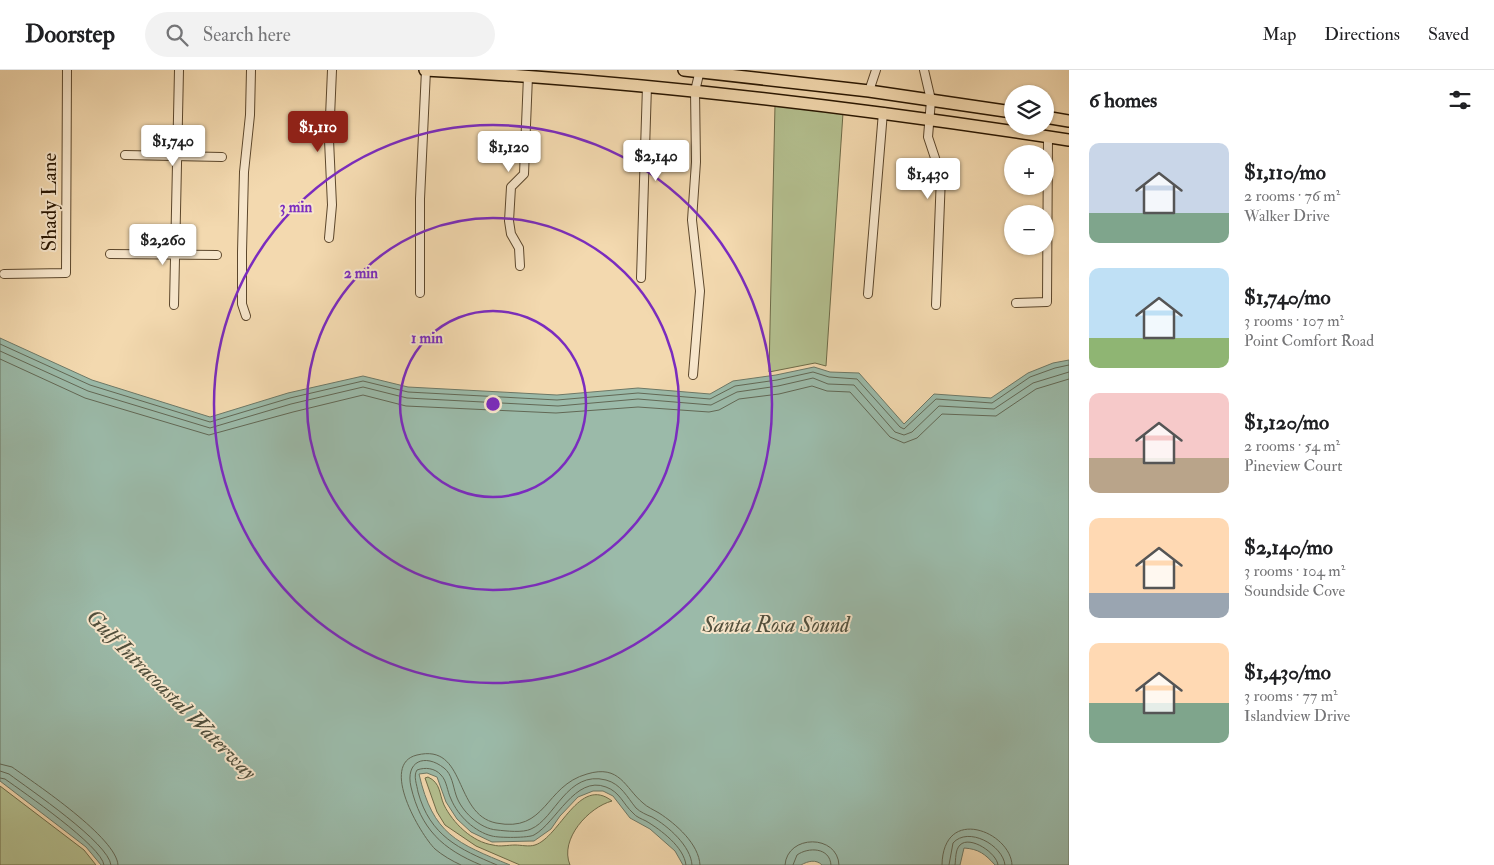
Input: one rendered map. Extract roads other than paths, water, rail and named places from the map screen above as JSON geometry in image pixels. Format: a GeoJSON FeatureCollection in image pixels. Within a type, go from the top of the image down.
{"type":"FeatureCollection","features":[{"type":"Feature","properties":{"kind":"highway"},"geometry":{"type":"LineString","coordinates":[[425,70],[528,76],[695,90],[883,112],[1069,140]]}},
{"type":"Feature","properties":{"kind":"highway"},"geometry":{"type":"LineString","coordinates":[[684,70],[869,91],[1004,111]]}},
{"type":"Feature","properties":{"kind":"highway"},"geometry":{"type":"LineString","coordinates":[[1054,118],[1069,121]]}},
{"type":"Feature","properties":{"kind":"street","name":"Shady Lane"},"geometry":{"type":"LineString","coordinates":[[4,274],[66,274],[67,70]]}},
{"type":"Feature","properties":{"kind":"street"},"geometry":{"type":"LineString","coordinates":[[174,305],[179,70]]}},
{"type":"Feature","properties":{"kind":"street"},"geometry":{"type":"LineString","coordinates":[[246,316],[242,304],[242,252],[244,172],[250,115],[251,70]]}},
{"type":"Feature","properties":{"kind":"street"},"geometry":{"type":"LineString","coordinates":[[329,238],[332,205],[329,140],[332,70]]}},
{"type":"Feature","properties":{"kind":"street"},"geometry":{"type":"LineString","coordinates":[[420,293],[420,199],[425,70]]}},
{"type":"Feature","properties":{"kind":"street"},"geometry":{"type":"LineString","coordinates":[[869,91],[876,70]]}},
{"type":"Feature","properties":{"kind":"street"},"geometry":{"type":"LineString","coordinates":[[924,70],[931,100],[928,137],[941,176],[936,305]]}},
{"type":"Feature","properties":{"kind":"street"},"geometry":{"type":"LineString","coordinates":[[693,375],[700,291],[692,220],[696,162],[695,90],[699,71]]}},
{"type":"Feature","properties":{"kind":"street"},"geometry":{"type":"LineString","coordinates":[[520,266],[519,248],[511,234],[509,221],[511,187],[524,174],[528,76]]}},
{"type":"Feature","properties":{"kind":"street"},"geometry":{"type":"LineString","coordinates":[[642,278],[647,86]]}},
{"type":"Feature","properties":{"kind":"street"},"geometry":{"type":"LineString","coordinates":[[868,294],[883,112]]}},
{"type":"Feature","properties":{"kind":"street"},"geometry":{"type":"LineString","coordinates":[[1016,303],[1047,302],[1048,137]]}},
{"type":"Feature","properties":{"kind":"street"},"geometry":{"type":"LineString","coordinates":[[124,154],[222,157]]}},
{"type":"Feature","properties":{"kind":"street"},"geometry":{"type":"LineString","coordinates":[[110,254],[217,255]]}},
{"type":"Feature","properties":{"kind":"water","name":"Santa Rosa Sound"},"geometry":{"type":"Polygon","coordinates":[[[0,338],[92,380],[210,417],[288,393],[363,376],[408,387],[557,395],[638,388],[710,394],[733,381],[814,367],[830,372],[859,373],[904,424],[934,394],[991,398],[1028,373],[1053,363],[1069,360],[1069,865],[995,865],[981,853],[964,848],[960,865],[822,865],[812,861],[801,865],[683,865],[675,851],[650,829],[630,818],[613,796],[603,791],[593,791],[578,797],[560,816],[551,829],[534,841],[492,842],[471,832],[457,819],[446,802],[437,777],[427,773],[419,774],[425,795],[440,824],[462,843],[510,865],[101,865],[86,847],[0,781],[0,338]]]}},
{"type":"Feature","properties":{"kind":"water label","name":"Gulf Intracoastal Waterway"},"geometry":{"type":"Point","coordinates":[172,694]}}]}
